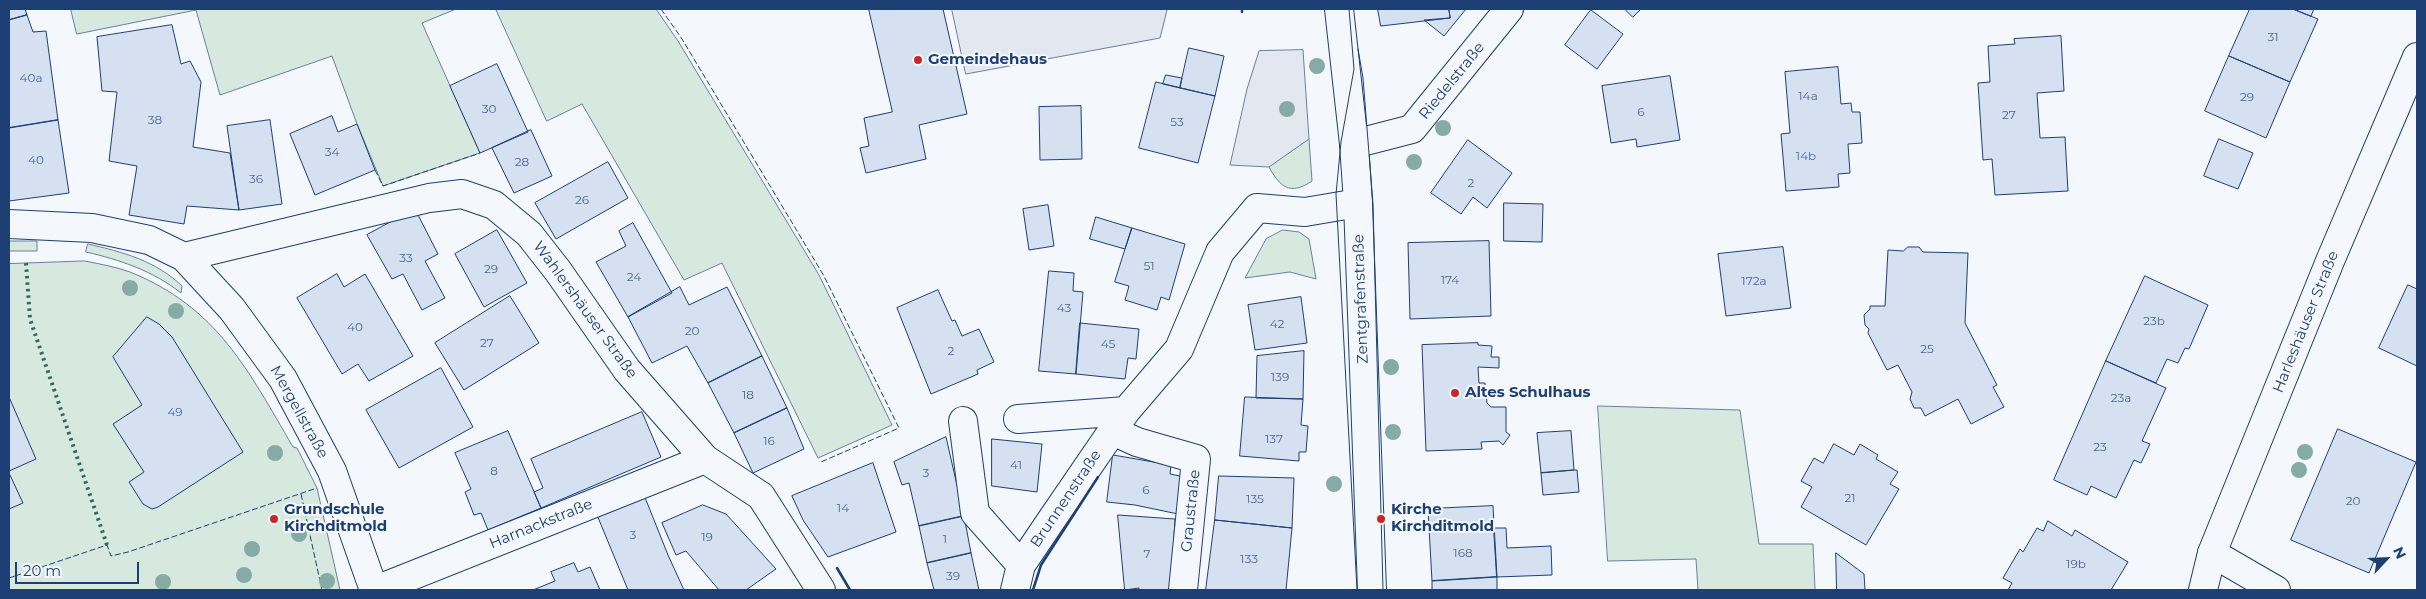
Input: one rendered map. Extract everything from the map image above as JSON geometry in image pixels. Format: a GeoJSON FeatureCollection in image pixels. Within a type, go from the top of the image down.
{"type":"FeatureCollection","features":[{"type":"Feature","properties":{"kind":"street","name":"Zentgrafenstraße"},"geometry":{"type":"LineString","coordinates":[[1339,9],[1354,144],[1358,203],[1372,590]]}},
{"type":"Feature","properties":{"kind":"street","name":"Riedelstraße"},"geometry":{"type":"LineString","coordinates":[[1354,144],[1412,129],[1509,9]]}},
{"type":"Feature","properties":{"kind":"street","name":"Harleshäuser Straße"},"geometry":{"type":"LineString","coordinates":[[2203,590],[2212,553],[2330,261],[2417,57]]}},
{"type":"Feature","properties":{"kind":"street","name":"Wahlershäuser Straße"},"geometry":{"type":"LineString","coordinates":[[184,257],[429,198],[462,194],[494,205],[530,234],[627,370],[705,459],[761,496],[821,590]]}},
{"type":"Feature","properties":{"kind":"street","name":"Brunnenstraße"},"geometry":{"type":"LineString","coordinates":[[1018,578],[1119,421],[1179,349],[1220,252],[1257,208],[1305,212],[1358,203]]}},
{"type":"Feature","properties":{"kind":"street"},"geometry":{"type":"LineString","coordinates":[[9,224],[92,228],[149,240],[184,257]]}},
{"type":"Feature","properties":{"kind":"street","name":"Mergellstraße"},"geometry":{"type":"LineString","coordinates":[[184,257],[232,310],[283,379],[332,472],[375,590]]}},
{"type":"Feature","properties":{"kind":"street"},"geometry":{"type":"LineString","coordinates":[[1018,419],[1119,421]]}},
{"type":"Feature","properties":{"kind":"street"},"geometry":{"type":"LineString","coordinates":[[963,421],[976,513],[1018,578]]}},
{"type":"Feature","properties":{"kind":"street","name":"Graustraße"},"geometry":{"type":"LineString","coordinates":[[1119,421],[1137,442],[1196,459],[1183,590]]}},
{"type":"Feature","properties":{"kind":"street","name":"Harnackstraße"},"geometry":{"type":"LineString","coordinates":[[375,590],[705,459]]}},
{"type":"Feature","properties":{"kind":"street"},"geometry":{"type":"LineString","coordinates":[[2212,553],[2276,590]]}},
{"type":"Feature","properties":{"kind":"shaded area"},"geometry":{"type":"Polygon","coordinates":[[[71,9],[456,9],[422,23],[480,153],[383,186],[357,124],[332,56],[220,95],[196,10],[77,34],[71,9]]]}},
{"type":"Feature","properties":{"kind":"shaded area"},"geometry":{"type":"Polygon","coordinates":[[[496,9],[656,9],[678,41],[819,275],[892,425],[818,458],[722,263],[684,280],[582,104],[547,121],[496,9]]]}},
{"type":"Feature","properties":{"kind":"shaded area"},"geometry":{"type":"Polygon","coordinates":[[[952,9],[1167,10],[1160,38],[966,74],[952,9]]]}},
{"type":"Feature","properties":{"kind":"shaded area"},"geometry":{"type":"Polygon","coordinates":[[[1303,50],[1309,139],[1269,167],[1230,165],[1247,89],[1259,51],[1303,50]]]}},
{"type":"Feature","properties":{"kind":"shaded area"},"geometry":{"type":"Polygon","coordinates":[[[1309,139],[1312,181],[1298,188],[1286,187],[1277,180],[1269,167],[1309,139]]]}},
{"type":"Feature","properties":{"kind":"shaded area"},"geometry":{"type":"Polygon","coordinates":[[[1283,230],[1299,232],[1309,239],[1316,279],[1290,272],[1245,278],[1266,239],[1283,230]]]}},
{"type":"Feature","properties":{"kind":"shaded area"},"geometry":{"type":"Polygon","coordinates":[[[9,241],[37,241],[37,251],[9,251],[9,241]]]}},
{"type":"Feature","properties":{"kind":"shaded area"},"geometry":{"type":"Polygon","coordinates":[[[88,244],[114,250],[150,264],[172,277],[182,286],[181,293],[148,272],[86,252],[88,244]]]}},
{"type":"Feature","properties":{"kind":"shaded area"},"geometry":{"type":"Polygon","coordinates":[[[85,261],[130,272],[160,286],[186,303],[208,322],[245,367],[293,447],[297,448],[317,488],[340,590],[9,590],[9,264],[85,261]]]}},
{"type":"Feature","properties":{"kind":"shaded area"},"geometry":{"type":"Polygon","coordinates":[[[1598,406],[1740,410],[1759,544],[1813,544],[1815,590],[1698,590],[1696,559],[1608,561],[1598,406]]]}},
{"type":"Feature","properties":{"kind":"building"},"geometry":{"type":"Polygon","coordinates":[[[9,9],[25,9],[27,15],[9,20],[9,9]]]}},
{"type":"Feature","properties":{"kind":"building","name":"Gemeindehaus"},"geometry":{"type":"Polygon","coordinates":[[[869,9],[943,9],[967,114],[919,125],[926,159],[866,173],[860,148],[869,146],[864,118],[892,112],[869,9]]]}},
{"type":"Feature","properties":{"kind":"building"},"geometry":{"type":"Polygon","coordinates":[[[1378,9],[1449,9],[1450,18],[1381,26],[1378,9]]]}},
{"type":"Feature","properties":{"kind":"building"},"geometry":{"type":"Polygon","coordinates":[[[1449,9],[1466,9],[1444,36],[1424,20],[1450,18],[1449,9]]]}},
{"type":"Feature","properties":{"kind":"building"},"geometry":{"type":"Polygon","coordinates":[[[1625,9],[1641,9],[1633,17],[1625,9]]]}},
{"type":"Feature","properties":{"kind":"building"},"geometry":{"type":"Polygon","coordinates":[[[2250,9],[2293,9],[2318,19],[2290,82],[2229,56],[2250,9]]]}},
{"type":"Feature","properties":{"kind":"building"},"geometry":{"type":"Polygon","coordinates":[[[2293,9],[2314,9],[2311,16],[2293,9]]]}},
{"type":"Feature","properties":{"kind":"building"},"geometry":{"type":"Polygon","coordinates":[[[1591,10],[1623,34],[1597,69],[1565,45],[1591,10]]]}},
{"type":"Feature","properties":{"kind":"building"},"geometry":{"type":"Polygon","coordinates":[[[27,15],[33,32],[46,31],[58,120],[9,128],[9,20],[27,15]]]}},
{"type":"Feature","properties":{"kind":"building"},"geometry":{"type":"Polygon","coordinates":[[[172,25],[181,64],[190,61],[201,82],[193,147],[230,153],[239,210],[187,206],[184,224],[129,215],[137,166],[109,161],[117,92],[102,91],[97,37],[172,25]]]}},
{"type":"Feature","properties":{"kind":"building"},"geometry":{"type":"Polygon","coordinates":[[[2061,36],[2064,91],[2037,93],[2040,138],[2065,137],[2068,191],[1995,195],[1992,159],[1983,160],[1978,83],[1990,82],[1988,46],[2015,44],[2014,39],[2061,36]]]}},
{"type":"Feature","properties":{"kind":"building"},"geometry":{"type":"Polygon","coordinates":[[[1189,48],[1224,56],[1215,96],[1180,88],[1189,48]]]}},
{"type":"Feature","properties":{"kind":"building"},"geometry":{"type":"Polygon","coordinates":[[[2229,56],[2290,82],[2266,138],[2205,111],[2229,56]]]}},
{"type":"Feature","properties":{"kind":"building"},"geometry":{"type":"Polygon","coordinates":[[[497,64],[528,132],[480,153],[450,86],[497,64]]]}},
{"type":"Feature","properties":{"kind":"building"},"geometry":{"type":"Polygon","coordinates":[[[1838,67],[1841,104],[1851,103],[1852,112],[1860,112],[1862,143],[1848,144],[1850,173],[1838,174],[1839,187],[1786,191],[1781,134],[1790,133],[1785,72],[1838,67]]]}},
{"type":"Feature","properties":{"kind":"building"},"geometry":{"type":"Polygon","coordinates":[[[1166,75],[1182,78],[1180,88],[1163,84],[1166,75]]]}},
{"type":"Feature","properties":{"kind":"building"},"geometry":{"type":"Polygon","coordinates":[[[1670,76],[1680,140],[1637,147],[1636,139],[1611,143],[1602,86],[1670,76]]]}},
{"type":"Feature","properties":{"kind":"building"},"geometry":{"type":"Polygon","coordinates":[[[1156,82],[1215,96],[1198,163],[1139,148],[1156,82]]]}},
{"type":"Feature","properties":{"kind":"building"},"geometry":{"type":"Polygon","coordinates":[[[1081,106],[1082,159],[1040,160],[1039,107],[1081,106]]]}},
{"type":"Feature","properties":{"kind":"building"},"geometry":{"type":"Polygon","coordinates":[[[332,116],[338,132],[357,124],[375,170],[315,195],[290,134],[332,116]]]}},
{"type":"Feature","properties":{"kind":"building"},"geometry":{"type":"Polygon","coordinates":[[[58,120],[69,193],[9,201],[9,128],[58,120]]]}},
{"type":"Feature","properties":{"kind":"building"},"geometry":{"type":"Polygon","coordinates":[[[270,120],[282,204],[239,210],[227,126],[270,120]]]}},
{"type":"Feature","properties":{"kind":"building"},"geometry":{"type":"Polygon","coordinates":[[[531,130],[552,176],[514,193],[492,148],[531,130]]]}},
{"type":"Feature","properties":{"kind":"building"},"geometry":{"type":"Polygon","coordinates":[[[2219,139],[2253,153],[2238,189],[2204,176],[2219,139]]]}},
{"type":"Feature","properties":{"kind":"building"},"geometry":{"type":"Polygon","coordinates":[[[1468,140],[1512,173],[1487,208],[1473,197],[1461,214],[1431,193],[1468,140]]]}},
{"type":"Feature","properties":{"kind":"building"},"geometry":{"type":"Polygon","coordinates":[[[608,162],[628,198],[556,239],[535,203],[608,162]]]}},
{"type":"Feature","properties":{"kind":"building"},"geometry":{"type":"Polygon","coordinates":[[[1504,203],[1543,204],[1542,242],[1504,241],[1504,203]]]}},
{"type":"Feature","properties":{"kind":"building"},"geometry":{"type":"Polygon","coordinates":[[[1048,205],[1054,246],[1029,250],[1023,209],[1048,205]]]}},
{"type":"Feature","properties":{"kind":"building"},"geometry":{"type":"Polygon","coordinates":[[[415,209],[438,254],[425,261],[445,298],[422,310],[403,274],[392,279],[367,235],[415,209]]]}},
{"type":"Feature","properties":{"kind":"building"},"geometry":{"type":"Polygon","coordinates":[[[1096,217],[1132,228],[1125,249],[1090,239],[1096,217]]]}},
{"type":"Feature","properties":{"kind":"building"},"geometry":{"type":"Polygon","coordinates":[[[633,223],[672,293],[628,317],[596,262],[626,246],[619,231],[633,223]]]}},
{"type":"Feature","properties":{"kind":"building"},"geometry":{"type":"Polygon","coordinates":[[[1132,228],[1185,244],[1169,300],[1161,297],[1157,310],[1125,300],[1129,286],[1115,282],[1132,228]]]}},
{"type":"Feature","properties":{"kind":"building"},"geometry":{"type":"Polygon","coordinates":[[[497,230],[527,283],[484,307],[455,254],[497,230]]]}},
{"type":"Feature","properties":{"kind":"building"},"geometry":{"type":"Polygon","coordinates":[[[1489,241],[1491,316],[1410,319],[1408,243],[1489,241]]]}},
{"type":"Feature","properties":{"kind":"building"},"geometry":{"type":"Polygon","coordinates":[[[1783,247],[1791,308],[1726,316],[1718,254],[1783,247]]]}},
{"type":"Feature","properties":{"kind":"building"},"geometry":{"type":"Polygon","coordinates":[[[1908,247],[1919,247],[1923,252],[1968,253],[1965,323],[1997,385],[1993,387],[2004,407],[1971,424],[1958,399],[1925,416],[1921,408],[1914,408],[1910,399],[1912,392],[1898,365],[1887,370],[1868,333],[1869,329],[1865,325],[1864,315],[1870,309],[1870,306],[1885,306],[1888,250],[1903,251],[1908,247]]]}},
{"type":"Feature","properties":{"kind":"building"},"geometry":{"type":"Polygon","coordinates":[[[1049,271],[1074,273],[1073,291],[1083,292],[1076,374],[1039,371],[1049,271]]]}},
{"type":"Feature","properties":{"kind":"building"},"geometry":{"type":"Polygon","coordinates":[[[337,274],[344,287],[365,274],[413,356],[369,381],[358,364],[342,374],[297,298],[337,274]]]}},
{"type":"Feature","properties":{"kind":"building"},"geometry":{"type":"Polygon","coordinates":[[[2145,276],[2208,305],[2189,349],[2185,348],[2178,363],[2167,359],[2156,383],[2106,361],[2145,276]]]}},
{"type":"Feature","properties":{"kind":"building"},"geometry":{"type":"Polygon","coordinates":[[[2408,285],[2417,289],[2417,366],[2379,348],[2408,285]]]}},
{"type":"Feature","properties":{"kind":"building"},"geometry":{"type":"Polygon","coordinates":[[[680,287],[689,305],[727,287],[762,356],[708,383],[687,346],[652,363],[628,317],[680,287]]]}},
{"type":"Feature","properties":{"kind":"building"},"geometry":{"type":"Polygon","coordinates":[[[938,290],[952,321],[955,320],[962,336],[979,329],[994,362],[977,370],[978,374],[931,394],[897,308],[938,290]]]}},
{"type":"Feature","properties":{"kind":"building"},"geometry":{"type":"Polygon","coordinates":[[[510,296],[539,343],[464,390],[435,343],[510,296]]]}},
{"type":"Feature","properties":{"kind":"building"},"geometry":{"type":"Polygon","coordinates":[[[1301,297],[1307,343],[1255,350],[1248,305],[1301,297]]]}},
{"type":"Feature","properties":{"kind":"building"},"geometry":{"type":"Polygon","coordinates":[[[147,317],[159,324],[172,337],[243,452],[152,509],[143,504],[129,482],[144,472],[113,424],[142,405],[113,357],[147,317]]]}},
{"type":"Feature","properties":{"kind":"building"},"geometry":{"type":"Polygon","coordinates":[[[1080,323],[1139,329],[1136,359],[1128,358],[1125,379],[1076,374],[1080,323]]]}},
{"type":"Feature","properties":{"kind":"building","name":"Altes Schulhaus"},"geometry":{"type":"Polygon","coordinates":[[[1478,343],[1478,345],[1492,346],[1491,357],[1499,357],[1499,368],[1478,367],[1479,383],[1485,383],[1487,403],[1491,407],[1506,407],[1506,432],[1510,435],[1503,445],[1499,441],[1481,442],[1482,449],[1426,451],[1422,345],[1478,343]]]}},
{"type":"Feature","properties":{"kind":"building"},"geometry":{"type":"Polygon","coordinates":[[[1304,351],[1303,399],[1256,398],[1257,356],[1304,351]]]}},
{"type":"Feature","properties":{"kind":"building"},"geometry":{"type":"Polygon","coordinates":[[[762,356],[787,408],[734,433],[708,383],[762,356]]]}},
{"type":"Feature","properties":{"kind":"building"},"geometry":{"type":"Polygon","coordinates":[[[2106,361],[2166,388],[2142,441],[2150,444],[2141,463],[2134,460],[2116,498],[2091,486],[2087,495],[2054,480],[2106,361]]]}},
{"type":"Feature","properties":{"kind":"building"},"geometry":{"type":"Polygon","coordinates":[[[441,368],[473,427],[399,468],[366,410],[441,368]]]}},
{"type":"Feature","properties":{"kind":"building"},"geometry":{"type":"Polygon","coordinates":[[[9,397],[36,459],[9,471],[9,397]]]}},
{"type":"Feature","properties":{"kind":"building"},"geometry":{"type":"Polygon","coordinates":[[[1245,397],[1303,399],[1301,425],[1308,426],[1306,452],[1299,452],[1299,461],[1240,456],[1245,397]]]}},
{"type":"Feature","properties":{"kind":"building"},"geometry":{"type":"Polygon","coordinates":[[[787,408],[804,449],[753,473],[734,433],[787,408]]]}},
{"type":"Feature","properties":{"kind":"building"},"geometry":{"type":"Polygon","coordinates":[[[642,412],[661,457],[541,508],[534,492],[543,488],[531,459],[642,412]]]}},
{"type":"Feature","properties":{"kind":"building"},"geometry":{"type":"Polygon","coordinates":[[[2338,429],[2416,462],[2369,573],[2291,540],[2338,429]]]}},
{"type":"Feature","properties":{"kind":"building"},"geometry":{"type":"Polygon","coordinates":[[[508,431],[541,508],[488,530],[481,513],[474,515],[465,492],[471,489],[455,453],[508,431]]]}},
{"type":"Feature","properties":{"kind":"building"},"geometry":{"type":"Polygon","coordinates":[[[1571,431],[1574,470],[1541,473],[1537,433],[1571,431]]]}},
{"type":"Feature","properties":{"kind":"building"},"geometry":{"type":"Polygon","coordinates":[[[946,437],[964,516],[919,526],[909,483],[902,485],[894,462],[946,437]]]}},
{"type":"Feature","properties":{"kind":"building"},"geometry":{"type":"Polygon","coordinates":[[[992,439],[1042,444],[1037,492],[992,486],[992,439]]]}},
{"type":"Feature","properties":{"kind":"building"},"geometry":{"type":"Polygon","coordinates":[[[1834,444],[1854,455],[1860,444],[1878,455],[1876,459],[1898,472],[1890,484],[1899,489],[1866,545],[1801,507],[1812,487],[1801,481],[1814,458],[1823,463],[1834,444]]]}},
{"type":"Feature","properties":{"kind":"building"},"geometry":{"type":"Polygon","coordinates":[[[1113,455],[1171,465],[1170,474],[1185,477],[1178,514],[1135,505],[1107,502],[1113,455]]]}},
{"type":"Feature","properties":{"kind":"building"},"geometry":{"type":"Polygon","coordinates":[[[873,463],[896,532],[828,557],[803,520],[792,496],[873,463]]]}},
{"type":"Feature","properties":{"kind":"building"},"geometry":{"type":"Polygon","coordinates":[[[1577,470],[1579,492],[1543,495],[1541,473],[1577,470]]]}},
{"type":"Feature","properties":{"kind":"building"},"geometry":{"type":"Polygon","coordinates":[[[9,473],[23,503],[9,509],[9,473]]]}},
{"type":"Feature","properties":{"kind":"building"},"geometry":{"type":"Polygon","coordinates":[[[1219,476],[1294,478],[1292,528],[1215,520],[1219,476]]]}},
{"type":"Feature","properties":{"kind":"building"},"geometry":{"type":"Polygon","coordinates":[[[644,495],[684,590],[628,590],[597,515],[644,495]]]}},
{"type":"Feature","properties":{"kind":"building"},"geometry":{"type":"Polygon","coordinates":[[[703,505],[726,514],[776,569],[746,590],[719,590],[686,551],[676,555],[662,523],[703,505]]]}},
{"type":"Feature","properties":{"kind":"building"},"geometry":{"type":"Polygon","coordinates":[[[1493,506],[1497,577],[1432,581],[1428,509],[1493,506]]]}},
{"type":"Feature","properties":{"kind":"building"},"geometry":{"type":"Polygon","coordinates":[[[1118,515],[1175,519],[1171,590],[1139,590],[1139,588],[1125,590],[1118,515]]]}},
{"type":"Feature","properties":{"kind":"building"},"geometry":{"type":"Polygon","coordinates":[[[964,516],[971,553],[927,563],[919,526],[964,516]]]}},
{"type":"Feature","properties":{"kind":"building"},"geometry":{"type":"Polygon","coordinates":[[[1215,520],[1292,528],[1286,590],[1206,590],[1215,520]]]}},
{"type":"Feature","properties":{"kind":"building"},"geometry":{"type":"Polygon","coordinates":[[[2048,521],[2072,536],[2075,530],[2128,562],[2111,590],[2008,590],[2012,583],[2003,578],[2020,549],[2023,552],[2037,528],[2043,531],[2048,521]]]}},
{"type":"Feature","properties":{"kind":"building"},"geometry":{"type":"Polygon","coordinates":[[[1494,528],[1506,528],[1507,548],[1551,546],[1552,575],[1497,577],[1494,528]]]}},
{"type":"Feature","properties":{"kind":"building"},"geometry":{"type":"Polygon","coordinates":[[[971,553],[979,590],[934,590],[927,563],[971,553]]]}},
{"type":"Feature","properties":{"kind":"building"},"geometry":{"type":"Polygon","coordinates":[[[1836,553],[1864,574],[1865,590],[1837,590],[1836,553]]]}},
{"type":"Feature","properties":{"kind":"building"},"geometry":{"type":"Polygon","coordinates":[[[574,563],[578,572],[590,567],[600,590],[533,590],[555,581],[551,572],[574,563]]]}},
{"type":"Feature","properties":{"kind":"building"},"geometry":{"type":"Polygon","coordinates":[[[1497,577],[1497,590],[1432,590],[1432,581],[1497,577]]]}},
{"type":"Feature","properties":{"kind":"tram line"},"geometry":{"type":"LineString","coordinates":[[1349,9],[1354,69],[1341,142],[1336,194],[1357,590]]}},
{"type":"Feature","properties":{"kind":"tram line"},"geometry":{"type":"LineString","coordinates":[[1358,49],[1363,78],[1373,204],[1383,590]]}},
{"type":"Feature","properties":{"kind":"hedge"},"geometry":{"type":"LineString","coordinates":[[26,263],[30,319],[107,545]]}},
{"type":"Feature","properties":{"kind":"fence"},"geometry":{"type":"LineString","coordinates":[[661,9],[682,39],[824,276],[899,428],[821,462]]}},
{"type":"Feature","properties":{"kind":"fence"},"geometry":{"type":"LineString","coordinates":[[375,170],[383,186],[480,153]]}},
{"type":"Feature","properties":{"kind":"fence"},"geometry":{"type":"LineString","coordinates":[[9,578],[107,545],[111,556],[128,552],[317,488]]}},
{"type":"Feature","properties":{"kind":"fence"},"geometry":{"type":"LineString","coordinates":[[301,494],[322,590]]}},
{"type":"Feature","properties":{"kind":"wall"},"geometry":{"type":"LineString","coordinates":[[1033,590],[1041,565],[1098,477]]}},
{"type":"Feature","properties":{"kind":"wall"},"geometry":{"type":"LineString","coordinates":[[837,568],[850,590]]}},
{"type":"Feature","properties":{"kind":"place","name":"Gemeindehaus"},"geometry":{"type":"Point","coordinates":[918,60]}},
{"type":"Feature","properties":{"kind":"place","name":"Altes Schulhaus"},"geometry":{"type":"Point","coordinates":[1455,393]}},
{"type":"Feature","properties":{"kind":"place","name":"Grundschule Kirchditmold"},"geometry":{"type":"Point","coordinates":[274,519]}},
{"type":"Feature","properties":{"kind":"place","name":"Kirche Kirchditmold"},"geometry":{"type":"Point","coordinates":[1381,519]}}]}
